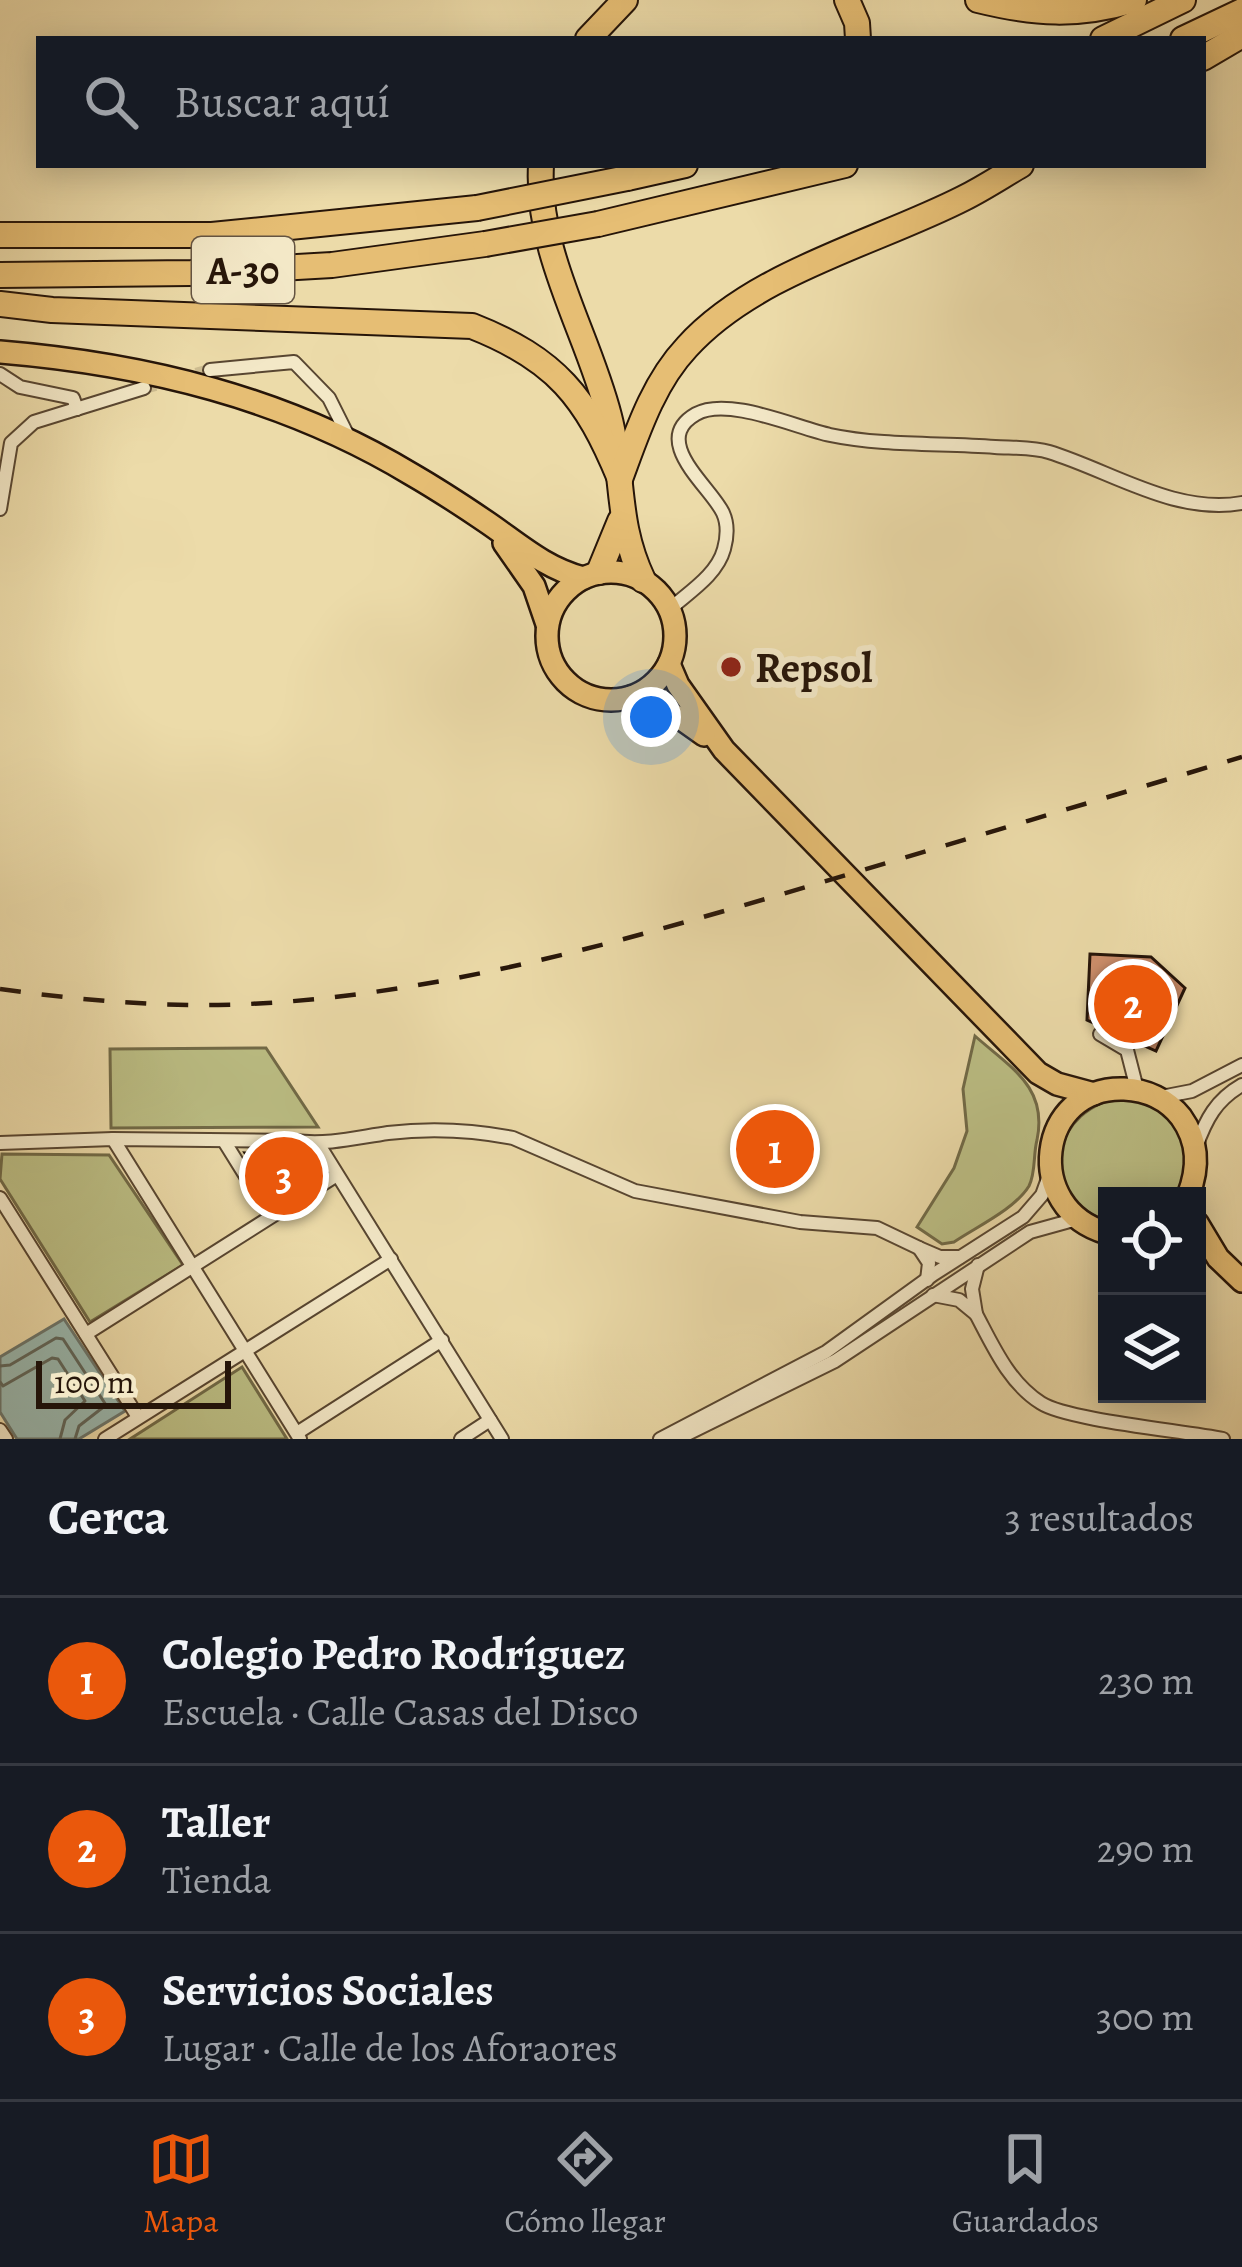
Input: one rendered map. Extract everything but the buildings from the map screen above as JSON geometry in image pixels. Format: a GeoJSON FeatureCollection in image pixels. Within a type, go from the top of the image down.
{"type":"FeatureCollection","features":[{"type":"Feature","properties":{"kind":"highway"},"geometry":{"type":"LineString","coordinates":[[591,36],[625,0]]}},
{"type":"Feature","properties":{"kind":"highway"},"geometry":{"type":"LineString","coordinates":[[847,0],[858,36]]}},
{"type":"Feature","properties":{"kind":"highway"},"geometry":{"type":"LineString","coordinates":[[979,0],[1019,10],[1075,14],[1134,0]]}},
{"type":"Feature","properties":{"kind":"highway"},"geometry":{"type":"LineString","coordinates":[[1109,36],[1183,0]]}},
{"type":"Feature","properties":{"kind":"highway"},"geometry":{"type":"LineString","coordinates":[[1189,36],[1242,11]]}},
{"type":"Feature","properties":{"kind":"highway"},"geometry":{"type":"LineString","coordinates":[[1206,56],[1242,35]]}},
{"type":"Feature","properties":{"kind":"highway"},"geometry":{"type":"LineString","coordinates":[[541,168],[543,210],[554,261],[604,399],[620,479],[621,518],[628,549],[643,580]]}},
{"type":"Feature","properties":{"kind":"highway"},"geometry":{"type":"LineString","coordinates":[[627,178],[664,168]]}},
{"type":"Feature","properties":{"kind":"highway","name":"A-30"},"geometry":{"type":"LineString","coordinates":[[0,236],[212,236],[477,208],[672,168]]}},
{"type":"Feature","properties":{"kind":"highway","name":"A-30"},"geometry":{"type":"LineString","coordinates":[[0,275],[191,273],[332,265],[598,224],[832,168]]}},
{"type":"Feature","properties":{"kind":"highway"},"geometry":{"type":"LineString","coordinates":[[620,479],[666,375],[686,347],[727,312],[774,285],[965,198],[1016,168]]}},
{"type":"Feature","properties":{"kind":"highway"},"geometry":{"type":"LineString","coordinates":[[0,304],[472,326],[529,352],[572,388],[601,433],[620,479]]}},
{"type":"Feature","properties":{"kind":"highway"},"geometry":{"type":"LineString","coordinates":[[591,575],[621,518]]}},
{"type":"Feature","properties":{"kind":"main road"},"geometry":{"type":"LineString","coordinates":[[0,352],[72,358],[156,373],[246,397],[348,437],[489,524],[553,570],[591,575],[614,572],[643,580],[670,609],[675,627],[669,664],[647,689],[632,697]]}},
{"type":"Feature","properties":{"kind":"main road"},"geometry":{"type":"LineString","coordinates":[[489,524],[534,586],[547,624],[551,662],[576,691],[593,698],[632,697],[680,718],[724,750]]}},
{"type":"Feature","properties":{"kind":"main road"},"geometry":{"type":"LineString","coordinates":[[547,624],[566,589],[591,575]]}},
{"type":"Feature","properties":{"kind":"main road"},"geometry":{"type":"LineString","coordinates":[[669,664],[678,685],[724,750],[1038,1073],[1057,1084],[1126,1092],[1175,1110],[1196,1148],[1191,1187]]}},
{"type":"Feature","properties":{"kind":"main road"},"geometry":{"type":"LineString","coordinates":[[1038,1073],[1057,1129]]}},
{"type":"Feature","properties":{"kind":"main road"},"geometry":{"type":"LineString","coordinates":[[1098,1228],[1077,1219],[1059,1198],[1050,1172],[1050,1150],[1072,1108],[1126,1092]]}},
{"type":"Feature","properties":{"kind":"main road"},"geometry":{"type":"LineString","coordinates":[[1207,1252],[1242,1281]]}},
{"type":"Feature","properties":{"kind":"street"},"geometry":{"type":"LineString","coordinates":[[210,370],[294,362],[329,398],[348,437]]}},
{"type":"Feature","properties":{"kind":"street"},"geometry":{"type":"LineString","coordinates":[[0,374],[20,387],[73,398],[77,409]]}},
{"type":"Feature","properties":{"kind":"street"},"geometry":{"type":"LineString","coordinates":[[0,509],[11,443],[34,422],[144,388]]}},
{"type":"Feature","properties":{"kind":"street"},"geometry":{"type":"LineString","coordinates":[[670,609],[711,574],[724,551],[727,526],[722,511],[686,465],[680,449],[682,428],[697,414],[720,409],[834,436],[1045,451],[1165,497],[1225,506],[1242,503]]}},
{"type":"Feature","properties":{"kind":"street"},"geometry":{"type":"LineString","coordinates":[[1100,1034],[1126,1050],[1126,1092]]}},
{"type":"Feature","properties":{"kind":"street"},"geometry":{"type":"LineString","coordinates":[[1126,1092],[1192,1091],[1242,1065]]}},
{"type":"Feature","properties":{"kind":"street"},"geometry":{"type":"LineString","coordinates":[[1126,1092],[1128,1066]]}},
{"type":"Feature","properties":{"kind":"street"},"geometry":{"type":"LineString","coordinates":[[1196,1148],[1205,1120],[1224,1095],[1242,1085]]}},
{"type":"Feature","properties":{"kind":"street"},"geometry":{"type":"LineString","coordinates":[[0,1142],[113,1139],[319,1145],[423,1130],[492,1134],[513,1138],[635,1191],[800,1222],[877,1228],[940,1258],[961,1257]]}},
{"type":"Feature","properties":{"kind":"street"},"geometry":{"type":"LineString","coordinates":[[113,1139],[298,1436],[442,1340]]}},
{"type":"Feature","properties":{"kind":"street"},"geometry":{"type":"LineString","coordinates":[[224,1141],[271,1215]]}},
{"type":"Feature","properties":{"kind":"street"},"geometry":{"type":"LineString","coordinates":[[319,1145],[502,1439]]}},
{"type":"Feature","properties":{"kind":"street"},"geometry":{"type":"LineString","coordinates":[[660,1439],[826,1352],[1023,1217],[1042,1195],[1050,1172]]}},
{"type":"Feature","properties":{"kind":"street"},"geometry":{"type":"LineString","coordinates":[[86,1334],[337,1174]]}},
{"type":"Feature","properties":{"kind":"street"},"geometry":{"type":"LineString","coordinates":[[0,1198],[6,1222],[138,1417]]}},
{"type":"Feature","properties":{"kind":"street"},"geometry":{"type":"LineString","coordinates":[[677,1439],[835,1361],[1030,1232],[1077,1219]]}},
{"type":"Feature","properties":{"kind":"street"},"geometry":{"type":"LineString","coordinates":[[920,1248],[929,1263],[927,1280]]}},
{"type":"Feature","properties":{"kind":"street"},"geometry":{"type":"LineString","coordinates":[[105,1439],[391,1259]]}},
{"type":"Feature","properties":{"kind":"street"},"geometry":{"type":"LineString","coordinates":[[978,1265],[972,1288],[976,1314],[1006,1369],[1053,1410],[1223,1439]]}},
{"type":"Feature","properties":{"kind":"street"},"geometry":{"type":"LineString","coordinates":[[932,1294],[959,1300],[976,1314]]}},
{"type":"Feature","properties":{"kind":"street"},"geometry":{"type":"LineString","coordinates":[[460,1439],[490,1420]]}},
{"type":"Feature","properties":{"kind":"street"},"geometry":{"type":"LineString","coordinates":[[0,1430],[6,1439]]}},
{"type":"Feature","properties":{"kind":"green space"},"geometry":{"type":"Polygon","coordinates":[[[975,1036],[1032,1092],[1039,1122],[1033,1175],[1023,1194],[1005,1210],[954,1242],[942,1244],[917,1227],[954,1168],[967,1131],[963,1089],[975,1036]]]}},
{"type":"Feature","properties":{"kind":"green space"},"geometry":{"type":"Polygon","coordinates":[[[266,1048],[318,1127],[111,1128],[110,1049],[266,1048]]]}},
{"type":"Feature","properties":{"kind":"green space"},"geometry":{"type":"Polygon","coordinates":[[[1125,1097],[1154,1106],[1172,1118],[1186,1150],[1179,1187],[1098,1187],[1098,1216],[1083,1209],[1068,1192],[1060,1153],[1067,1133],[1100,1104],[1125,1097]]]}},
{"type":"Feature","properties":{"kind":"green space"},"geometry":{"type":"Polygon","coordinates":[[[2,1154],[109,1155],[183,1265],[90,1322],[0,1179],[2,1154]]]}},
{"type":"Feature","properties":{"kind":"green space"},"geometry":{"type":"Polygon","coordinates":[[[242,1367],[287,1439],[130,1439],[242,1367]]]}},
{"type":"Feature","properties":{"kind":"water"},"geometry":{"type":"Polygon","coordinates":[[[64,1319],[125,1411],[79,1439],[17,1439],[0,1412],[0,1357],[64,1319]]]}},
{"type":"Feature","properties":{"kind":"tunnel"},"geometry":{"type":"LineString","coordinates":[[144,388],[210,370]]}},
{"type":"Feature","properties":{"kind":"railway"},"geometry":{"type":"LineString","coordinates":[[0,989],[109,1001],[218,1005],[295,1001],[448,980],[674,925],[1242,757]]}},
{"type":"Feature","properties":{"kind":"place","name":"Repsol"},"geometry":{"type":"Point","coordinates":[731,667]}},
{"type":"Feature","properties":{"kind":"place","name":"Taller"},"geometry":{"type":"Point","coordinates":[1133,1004]}},
{"type":"Feature","properties":{"kind":"place","name":"Colegio Pedro Rodríguez"},"geometry":{"type":"Point","coordinates":[775,1149]}},
{"type":"Feature","properties":{"kind":"place","name":"Servicios Sociales"},"geometry":{"type":"Point","coordinates":[284,1176]}}]}
